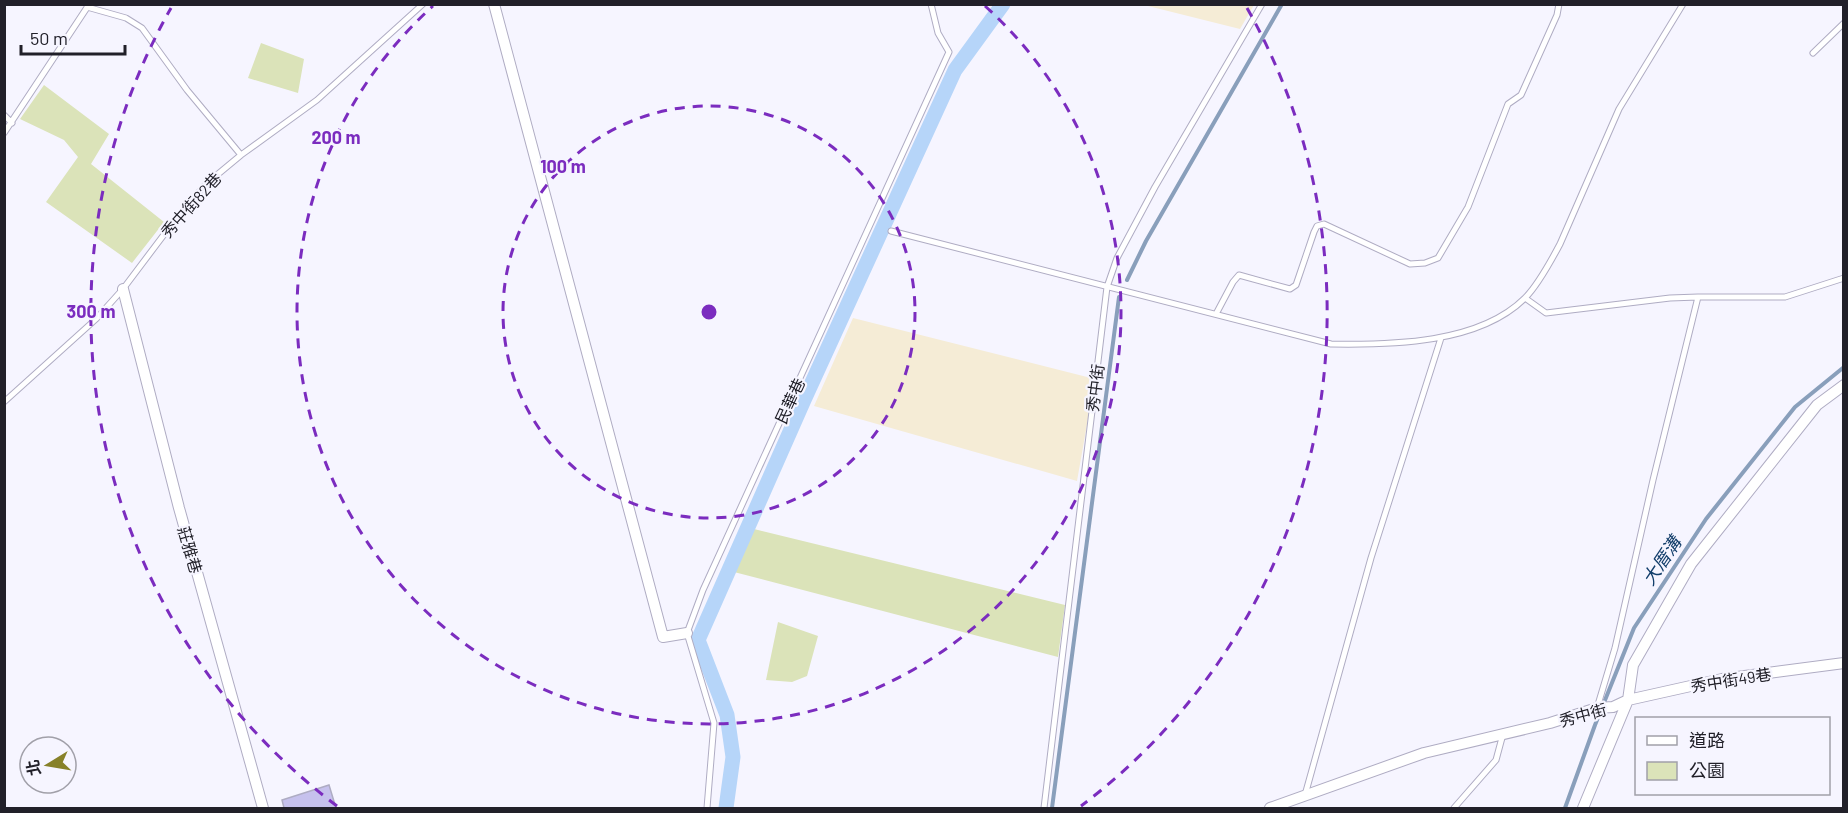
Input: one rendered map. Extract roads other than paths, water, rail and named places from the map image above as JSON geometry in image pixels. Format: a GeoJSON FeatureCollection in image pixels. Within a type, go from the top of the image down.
{"type":"FeatureCollection","features":[{"type":"Feature","properties":{"kind":"street"},"geometry":{"type":"LineString","coordinates":[[494,4],[663,637],[687,633]]}},
{"type":"Feature","properties":{"kind":"street","name":"莊雅巷"},"geometry":{"type":"LineString","coordinates":[[123,289],[179,508],[263,808]]}},
{"type":"Feature","properties":{"kind":"street","name":"秀中街"},"geometry":{"type":"LineString","coordinates":[[1270,808],[1424,753],[1550,723],[1628,700],[1633,665],[1692,564],[1817,405],[1844,385]]}},
{"type":"Feature","properties":{"kind":"street","name":"秀中街49巷"},"geometry":{"type":"LineString","coordinates":[[1628,700],[1722,679],[1839,664]]}},
{"type":"Feature","properties":{"kind":"street"},"geometry":{"type":"LineString","coordinates":[[1583,808],[1628,700]]}},
{"type":"Feature","properties":{"kind":"lane","name":"秀中街82巷"},"geometry":{"type":"LineString","coordinates":[[4,402],[96,319],[123,289],[178,216],[206,184],[241,155],[317,100],[423,4]]}},
{"type":"Feature","properties":{"kind":"lane","name":"民華巷"},"geometry":{"type":"LineString","coordinates":[[687,633],[703,590],[949,52],[938,33],[931,4]]}},
{"type":"Feature","properties":{"kind":"lane","name":"秀中街"},"geometry":{"type":"LineString","coordinates":[[1044,808],[1107,286],[1118,258],[1155,187],[1262,4]]}},
{"type":"Feature","properties":{"kind":"lane"},"geometry":{"type":"LineString","coordinates":[[1216,314],[1239,275],[1290,289],[1296,285],[1317,226],[1324,225],[1410,264],[1425,263],[1438,258],[1468,207],[1508,104],[1521,95],[1557,15],[1559,4]]}},
{"type":"Feature","properties":{"kind":"lane"},"geometry":{"type":"LineString","coordinates":[[891,231],[1331,344],[1365,345],[1441,338],[1488,325],[1525,298],[1560,244],[1619,109],[1683,4]]}},
{"type":"Feature","properties":{"kind":"lane"},"geometry":{"type":"LineString","coordinates":[[4,134],[88,6],[126,18],[142,28],[186,90],[241,155]]}},
{"type":"Feature","properties":{"kind":"lane"},"geometry":{"type":"LineString","coordinates":[[1813,53],[1844,23]]}},
{"type":"Feature","properties":{"kind":"lane"},"geometry":{"type":"LineString","coordinates":[[4,115],[12,123]]}},
{"type":"Feature","properties":{"kind":"lane"},"geometry":{"type":"LineString","coordinates":[[1525,298],[1546,313],[1670,298],[1785,297],[1844,278]]}},
{"type":"Feature","properties":{"kind":"lane"},"geometry":{"type":"LineString","coordinates":[[1597,708],[1615,648],[1698,297]]}},
{"type":"Feature","properties":{"kind":"lane"},"geometry":{"type":"LineString","coordinates":[[1307,795],[1304,794],[1371,558],[1441,338]]}},
{"type":"Feature","properties":{"kind":"lane"},"geometry":{"type":"LineString","coordinates":[[687,633],[714,723],[707,808]]}},
{"type":"Feature","properties":{"kind":"lane"},"geometry":{"type":"LineString","coordinates":[[1454,808],[1496,760],[1503,734]]}},
{"type":"Feature","properties":{"kind":"waterway"},"geometry":{"type":"LineString","coordinates":[[726,808],[733,757],[727,715],[698,640],[804,400],[955,70],[1003,4]]}},
{"type":"Feature","properties":{"kind":"waterway"},"geometry":{"type":"LineString","coordinates":[[1127,280],[1146,241],[1282,4]]}},
{"type":"Feature","properties":{"kind":"waterway"},"geometry":{"type":"LineString","coordinates":[[1052,808],[1119,297]]}},
{"type":"Feature","properties":{"kind":"waterway","name":"大厝溝"},"geometry":{"type":"LineString","coordinates":[[1565,808],[1634,628],[1706,519],[1795,407],[1844,367]]}}]}
